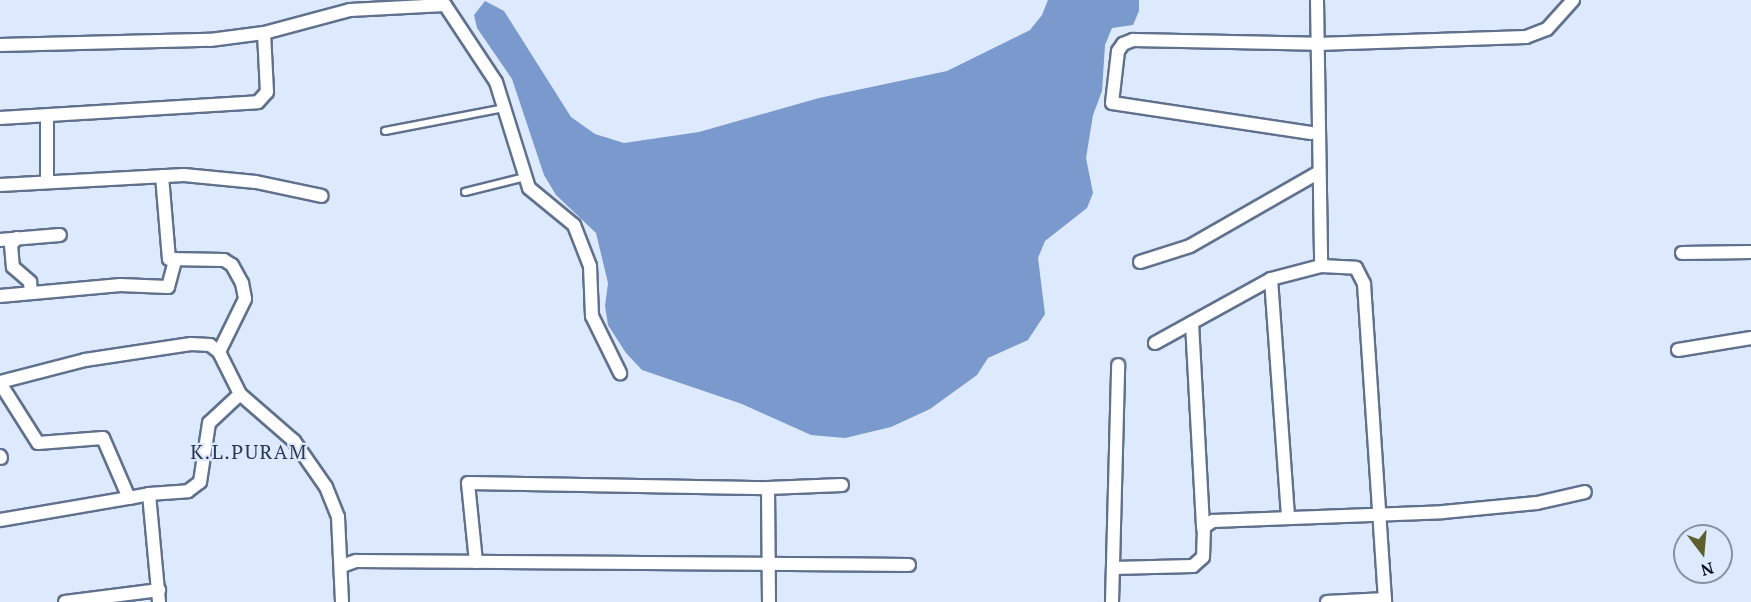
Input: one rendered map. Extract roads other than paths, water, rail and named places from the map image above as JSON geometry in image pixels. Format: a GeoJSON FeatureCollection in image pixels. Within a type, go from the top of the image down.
{"type":"FeatureCollection","features":[{"type":"Feature","properties":{"kind":"street"},"geometry":{"type":"LineString","coordinates":[[1317,0],[1321,267]]}},
{"type":"Feature","properties":{"kind":"street"},"geometry":{"type":"LineString","coordinates":[[1311,133],[1112,103],[1118,51],[1128,42],[1317,44],[1537,35],[1573,0]]}},
{"type":"Feature","properties":{"kind":"street"},"geometry":{"type":"LineString","coordinates":[[0,45],[166,43],[264,33],[349,5],[447,6],[496,82],[525,177],[535,197],[568,217],[574,225],[590,266],[592,315],[621,374]]}},
{"type":"Feature","properties":{"kind":"street"},"geometry":{"type":"LineString","coordinates":[[0,118],[258,102],[267,92],[264,33]]}},
{"type":"Feature","properties":{"kind":"street"},"geometry":{"type":"LineString","coordinates":[[47,116],[47,181]]}},
{"type":"Feature","properties":{"kind":"street"},"geometry":{"type":"LineString","coordinates":[[1140,262],[1190,246],[1319,172]]}},
{"type":"Feature","properties":{"kind":"street"},"geometry":{"type":"LineString","coordinates":[[162,176],[167,256],[175,261],[224,260],[232,265],[242,283],[246,299],[219,352]]}},
{"type":"Feature","properties":{"kind":"street"},"geometry":{"type":"LineString","coordinates":[[0,185],[162,176],[256,182],[322,196]]}},
{"type":"Feature","properties":{"kind":"street"},"geometry":{"type":"LineString","coordinates":[[0,240],[60,235]]}},
{"type":"Feature","properties":{"kind":"street"},"geometry":{"type":"LineString","coordinates":[[17,238],[11,245],[13,267],[30,282],[32,293]]}},
{"type":"Feature","properties":{"kind":"street"},"geometry":{"type":"LineString","coordinates":[[1682,253],[1751,252]]}},
{"type":"Feature","properties":{"kind":"street"},"geometry":{"type":"LineString","coordinates":[[0,296],[120,285],[168,287],[175,261]]}},
{"type":"Feature","properties":{"kind":"street"},"geometry":{"type":"LineString","coordinates":[[1155,343],[1271,279],[1321,267],[1356,268],[1364,284],[1385,600],[1326,602]]}},
{"type":"Feature","properties":{"kind":"street"},"geometry":{"type":"LineString","coordinates":[[1271,279],[1288,517]]}},
{"type":"Feature","properties":{"kind":"street"},"geometry":{"type":"LineString","coordinates":[[1113,567],[1193,566],[1203,557],[1192,323]]}},
{"type":"Feature","properties":{"kind":"street"},"geometry":{"type":"LineString","coordinates":[[1678,350],[1751,338]]}},
{"type":"Feature","properties":{"kind":"street"},"geometry":{"type":"LineString","coordinates":[[129,498],[103,438],[42,445],[5,400],[0,382],[85,360],[191,344],[210,345],[219,352],[240,393],[294,441],[326,487],[338,517],[342,602]]}},
{"type":"Feature","properties":{"kind":"street"},"geometry":{"type":"LineString","coordinates":[[1112,602],[1118,365]]}},
{"type":"Feature","properties":{"kind":"street"},"geometry":{"type":"LineString","coordinates":[[0,520],[149,494],[188,491],[200,482],[209,423],[240,393]]}},
{"type":"Feature","properties":{"kind":"street"},"geometry":{"type":"LineString","coordinates":[[476,562],[468,483],[768,488],[842,485]]}},
{"type":"Feature","properties":{"kind":"street"},"geometry":{"type":"LineString","coordinates":[[768,488],[769,602]]}},
{"type":"Feature","properties":{"kind":"street"},"geometry":{"type":"LineString","coordinates":[[1203,529],[1213,521],[1379,514],[1537,503],[1586,492]]}},
{"type":"Feature","properties":{"kind":"street"},"geometry":{"type":"LineString","coordinates":[[65,602],[159,596],[149,494]]}},
{"type":"Feature","properties":{"kind":"street"},"geometry":{"type":"LineString","coordinates":[[342,566],[356,561],[769,562],[909,565]]}},
{"type":"Feature","properties":{"kind":"lane"},"geometry":{"type":"LineString","coordinates":[[385,131],[504,108]]}},
{"type":"Feature","properties":{"kind":"lane"},"geometry":{"type":"LineString","coordinates":[[465,192],[525,177]]}},
{"type":"Feature","properties":{"kind":"water"},"geometry":{"type":"Polygon","coordinates":[[[1048,0],[1139,0],[1139,11],[1133,25],[1112,28],[1105,45],[1102,91],[1093,115],[1086,158],[1093,193],[1087,208],[1045,241],[1038,258],[1045,314],[1028,340],[988,358],[977,375],[930,409],[891,427],[845,438],[811,435],[742,404],[642,370],[626,353],[608,325],[605,306],[608,283],[596,233],[556,195],[544,175],[512,79],[477,28],[474,15],[485,1],[504,11],[571,117],[595,134],[624,143],[699,132],[819,98],[947,71],[1030,30],[1042,15],[1048,0]]]}},
{"type":"Feature","properties":{"kind":"district","name":"K.L.PURAM"},"geometry":{"type":"Point","coordinates":[249,451]}}]}
